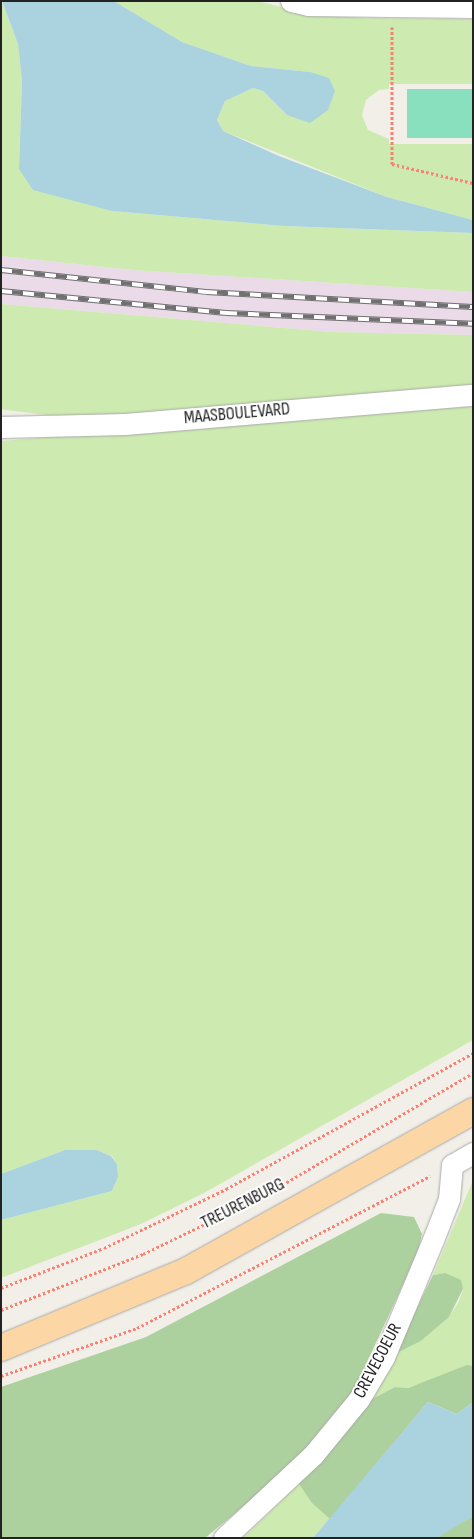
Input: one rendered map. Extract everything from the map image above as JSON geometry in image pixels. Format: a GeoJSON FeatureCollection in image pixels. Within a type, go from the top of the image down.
{"type":"FeatureCollection","features":[{"type":"Feature","properties":{"kind":"main road","name":"TREURENBURG"},"geometry":{"type":"LineString","coordinates":[[1,1348],[186,1271],[473,1110]]}},
{"type":"Feature","properties":{"kind":"street"},"geometry":{"type":"LineString","coordinates":[[291,1],[392,6],[473,7]]}},
{"type":"Feature","properties":{"kind":"street","name":"MAASBOULEVARD"},"geometry":{"type":"LineString","coordinates":[[1,427],[125,424],[473,395]]}},
{"type":"Feature","properties":{"kind":"street"},"geometry":{"type":"LineString","coordinates":[[452,1164],[473,1152]]}},
{"type":"Feature","properties":{"kind":"street","name":"CREVECOEUR"},"geometry":{"type":"LineString","coordinates":[[224,1538],[313,1455],[359,1399],[384,1357],[433,1240],[449,1199],[452,1164]]}},
{"type":"Feature","properties":{"kind":"path"},"geometry":{"type":"LineString","coordinates":[[392,6],[392,164],[473,182]]}},
{"type":"Feature","properties":{"kind":"path"},"geometry":{"type":"LineString","coordinates":[[1,1288],[104,1248],[226,1190],[473,1053]]}},
{"type":"Feature","properties":{"kind":"path","name":"TREURENBURG"},"geometry":{"type":"LineString","coordinates":[[1,1310],[143,1254],[265,1195],[473,1073]]}},
{"type":"Feature","properties":{"kind":"path"},"geometry":{"type":"LineString","coordinates":[[1,1376],[137,1328],[452,1164]]}},
{"type":"Feature","properties":{"kind":"shaded area"},"geometry":{"type":"Polygon","coordinates":[[[1,256],[133,270],[473,292],[473,335],[332,332],[1,304],[1,256]]]}},
{"type":"Feature","properties":{"kind":"green space"},"geometry":{"type":"Polygon","coordinates":[[[2,1],[18,44],[22,81],[19,169],[112,211],[284,226],[473,233],[473,292],[133,270],[1,256],[2,1]]]}},
{"type":"Feature","properties":{"kind":"green space"},"geometry":{"type":"Polygon","coordinates":[[[114,1],[257,1],[307,13],[361,18],[473,19],[473,84],[389,84],[389,89],[379,90],[366,100],[362,115],[368,130],[389,139],[389,144],[473,144],[473,220],[387,197],[223,131],[217,120],[225,101],[253,88],[263,91],[287,115],[310,72],[251,66],[182,42],[114,1]]]}},
{"type":"Feature","properties":{"kind":"green space"},"geometry":{"type":"Polygon","coordinates":[[[407,89],[473,89],[473,138],[407,138],[407,89]]]}},
{"type":"Feature","properties":{"kind":"green space"},"geometry":{"type":"Polygon","coordinates":[[[1,304],[332,332],[473,335],[473,386],[109,416],[55,416],[6,410],[1,409],[1,304]]]}},
{"type":"Feature","properties":{"kind":"green space"},"geometry":{"type":"Polygon","coordinates":[[[473,403],[473,1040],[204,1193],[141,1224],[1,1278],[1,1220],[112,1191],[118,1177],[117,1164],[112,1156],[97,1150],[65,1150],[1,1174],[1,441],[473,403]]]}},
{"type":"Feature","properties":{"kind":"green space"},"geometry":{"type":"Polygon","coordinates":[[[473,1180],[473,1366],[407,1388],[395,1387],[372,1399],[395,1354],[421,1341],[449,1317],[458,1303],[463,1290],[445,1273],[433,1275],[473,1180]]]}},
{"type":"Feature","properties":{"kind":"green space"},"geometry":{"type":"Polygon","coordinates":[[[381,1213],[414,1217],[422,1234],[418,1252],[349,1401],[333,1422],[268,1486],[205,1538],[1,1538],[1,1387],[146,1337],[381,1213]]]}},
{"type":"Feature","properties":{"kind":"green space"},"geometry":{"type":"Polygon","coordinates":[[[445,1273],[461,1280],[463,1289],[449,1317],[421,1341],[395,1354],[433,1275],[445,1273]]]}},
{"type":"Feature","properties":{"kind":"green space"},"geometry":{"type":"Polygon","coordinates":[[[467,1365],[473,1366],[473,1402],[457,1414],[428,1402],[330,1519],[312,1503],[299,1484],[372,1399],[395,1387],[408,1388],[467,1365]]]}},
{"type":"Feature","properties":{"kind":"green space"},"geometry":{"type":"Polygon","coordinates":[[[299,1484],[330,1519],[313,1538],[243,1538],[299,1484]]]}},
{"type":"Feature","properties":{"kind":"green space"},"geometry":{"type":"Polygon","coordinates":[[[473,1516],[473,1538],[437,1538],[447,1530],[473,1516]]]}},
{"type":"Feature","properties":{"kind":"water"},"geometry":{"type":"Polygon","coordinates":[[[2,1],[114,1],[182,42],[251,66],[310,72],[329,78],[335,91],[328,110],[310,123],[287,115],[263,91],[253,88],[225,101],[217,120],[223,131],[279,156],[387,197],[473,220],[473,233],[284,226],[112,211],[33,190],[19,169],[22,81],[18,44],[2,1]]]}},
{"type":"Feature","properties":{"kind":"water"},"geometry":{"type":"Polygon","coordinates":[[[65,1150],[97,1150],[111,1156],[117,1164],[118,1177],[112,1191],[1,1220],[1,1174],[65,1150]]]}},
{"type":"Feature","properties":{"kind":"water"},"geometry":{"type":"Polygon","coordinates":[[[428,1402],[457,1414],[473,1402],[473,1516],[437,1538],[313,1538],[428,1402]]]}},
{"type":"Feature","properties":{"kind":"railway"},"geometry":{"type":"LineString","coordinates":[[1,270],[206,292],[473,307]]}},
{"type":"Feature","properties":{"kind":"railway"},"geometry":{"type":"LineString","coordinates":[[1,291],[226,313],[473,324]]}}]}
